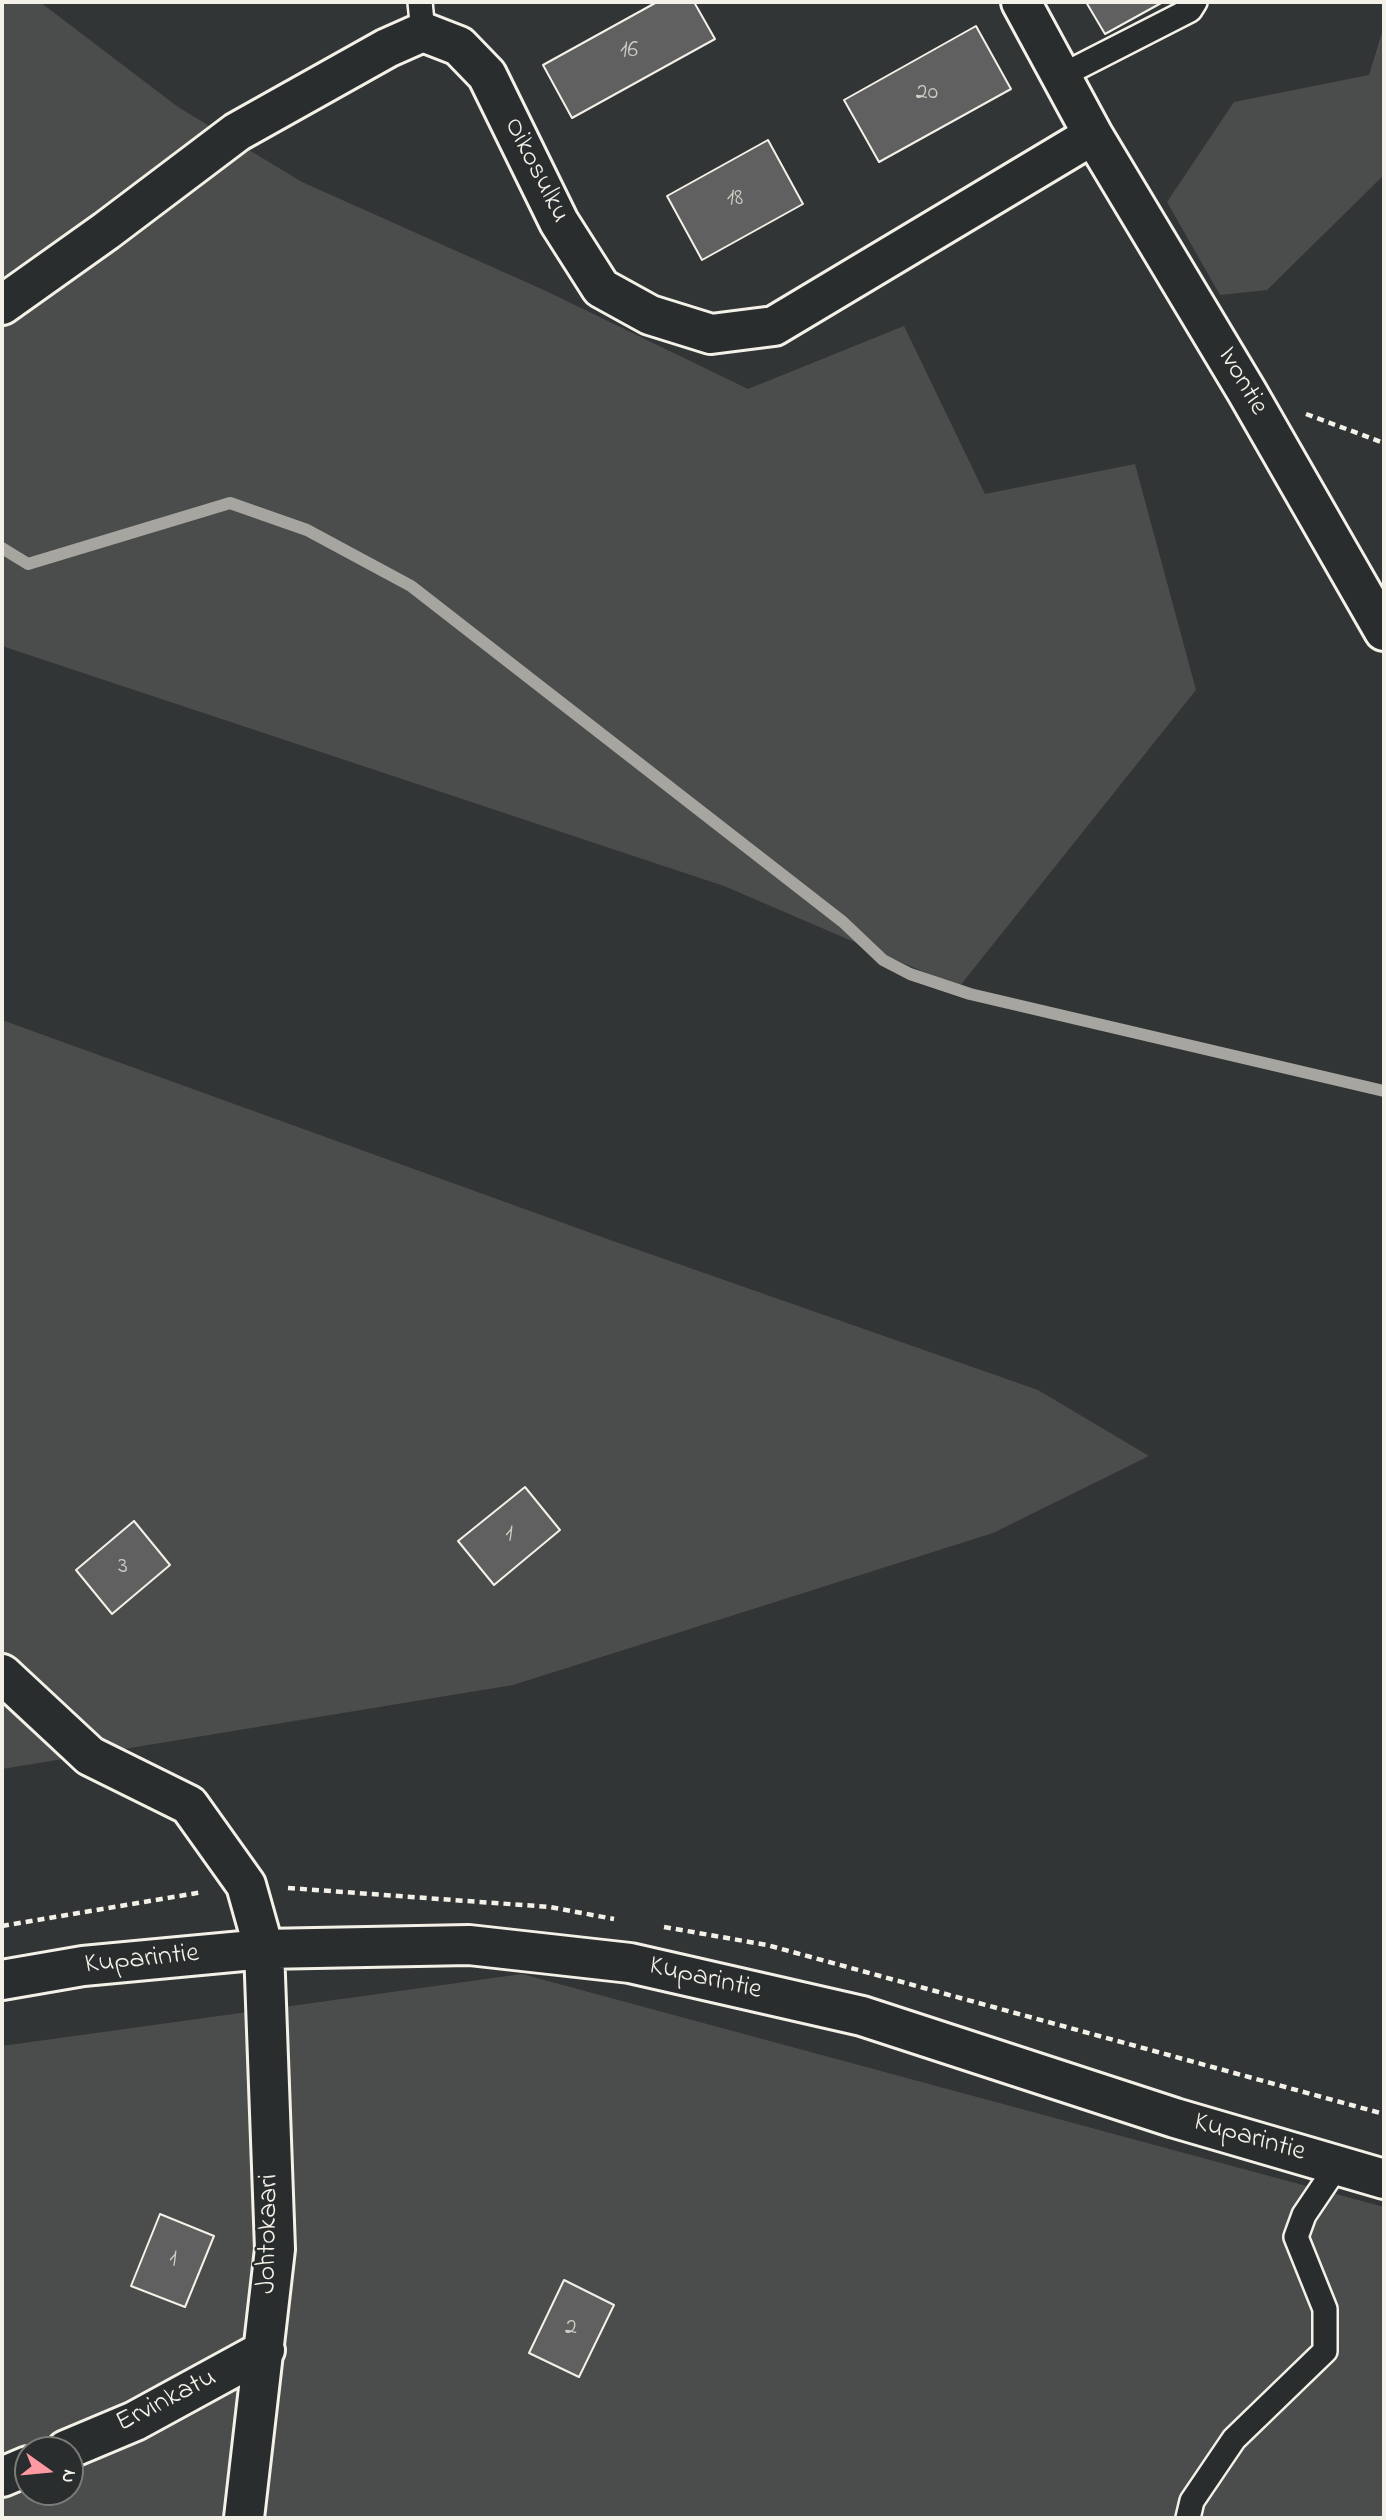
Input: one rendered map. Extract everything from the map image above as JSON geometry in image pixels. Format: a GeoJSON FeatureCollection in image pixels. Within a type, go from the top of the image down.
{"type":"FeatureCollection","features":[{"type":"Feature","properties":{"kind":"street","name":"Ivontie"},"geometry":{"type":"LineString","coordinates":[[1021,2],[1093,135],[1247,391],[1384,631]]}},
{"type":"Feature","properties":{"kind":"street","name":"Oikosulku"},"geometry":{"type":"LineString","coordinates":[[2,305],[237,132],[387,48],[421,17],[459,46],[487,75],[559,222],[601,288],[650,315],[711,334],[774,326],[1093,135]]}},
{"type":"Feature","properties":{"kind":"street","name":"Johtokaari"},"geometry":{"type":"LineString","coordinates":[[2,1674],[90,1756],[190,1805],[246,1885],[264,1949],[275,2249],[244,2518]]}},
{"type":"Feature","properties":{"kind":"street","name":"Kuparintie"},"geometry":{"type":"LineString","coordinates":[[2,1980],[83,1966],[264,1949],[469,1945],[630,1963],[862,2016],[1175,2118],[1384,2179]]}},
{"type":"Feature","properties":{"kind":"street","name":"Ervinkatu"},"geometry":{"type":"LineString","coordinates":[[84,2442],[135,2421],[265,2350]]}},
{"type":"Feature","properties":{"kind":"lane"},"geometry":{"type":"LineString","coordinates":[[1061,76],[1190,10],[1195,2]]}},
{"type":"Feature","properties":{"kind":"lane"},"geometry":{"type":"LineString","coordinates":[[1188,2518],[1192,2501],[1234,2439],[1325,2351],[1325,2309],[1296,2237],[1304,2215],[1337,2166]]}},
{"type":"Feature","properties":{"kind":"path"},"geometry":{"type":"LineString","coordinates":[[1247,391],[1384,443]]}},
{"type":"Feature","properties":{"kind":"shaded area"},"geometry":{"type":"Polygon","coordinates":[[[2,2],[40,2],[178,107],[302,182],[546,291],[748,389],[904,326],[985,494],[1135,464],[1196,690],[959,987],[724,886],[2,646],[2,2]]]}},
{"type":"Feature","properties":{"kind":"shaded area"},"geometry":{"type":"Polygon","coordinates":[[[1384,26],[1384,175],[1267,290],[1220,295],[1167,202],[1234,102],[1369,75],[1384,26]]]}},
{"type":"Feature","properties":{"kind":"shaded area"},"geometry":{"type":"Polygon","coordinates":[[[2,1020],[613,1241],[1038,1390],[1149,1456],[993,1533],[513,1685],[2,1769],[2,1020]]]}},
{"type":"Feature","properties":{"kind":"shaded area"},"geometry":{"type":"Polygon","coordinates":[[[522,1974],[1384,2207],[1384,2518],[2,2518],[2,2046],[522,1974]]]}},
{"type":"Feature","properties":{"kind":"building"},"geometry":{"type":"Polygon","coordinates":[[[657,2],[694,2],[715,39],[572,118],[543,65],[657,2]]]}},
{"type":"Feature","properties":{"kind":"building"},"geometry":{"type":"Polygon","coordinates":[[[1086,2],[1163,2],[1105,34],[1086,2]]]}},
{"type":"Feature","properties":{"kind":"building"},"geometry":{"type":"Polygon","coordinates":[[[976,26],[1011,89],[879,162],[844,100],[976,26]]]}},
{"type":"Feature","properties":{"kind":"building"},"geometry":{"type":"Polygon","coordinates":[[[768,140],[803,204],[702,260],[667,196],[768,140]]]}},
{"type":"Feature","properties":{"kind":"building"},"geometry":{"type":"Polygon","coordinates":[[[525,1487],[560,1530],[494,1585],[458,1541],[525,1487]]]}},
{"type":"Feature","properties":{"kind":"building"},"geometry":{"type":"Polygon","coordinates":[[[134,1521],[170,1565],[112,1614],[76,1570],[134,1521]]]}},
{"type":"Feature","properties":{"kind":"building"},"geometry":{"type":"Polygon","coordinates":[[[160,2214],[214,2236],[185,2307],[131,2286],[160,2214]]]}},
{"type":"Feature","properties":{"kind":"building"},"geometry":{"type":"Polygon","coordinates":[[[564,2280],[614,2305],[579,2377],[529,2353],[564,2280]]]}},
{"type":"Feature","properties":{"kind":"waterway"},"geometry":{"type":"LineString","coordinates":[[2,548],[28,564],[230,503],[307,530],[411,586],[843,922],[883,960],[910,974],[970,994],[1384,1091]]}}]}
